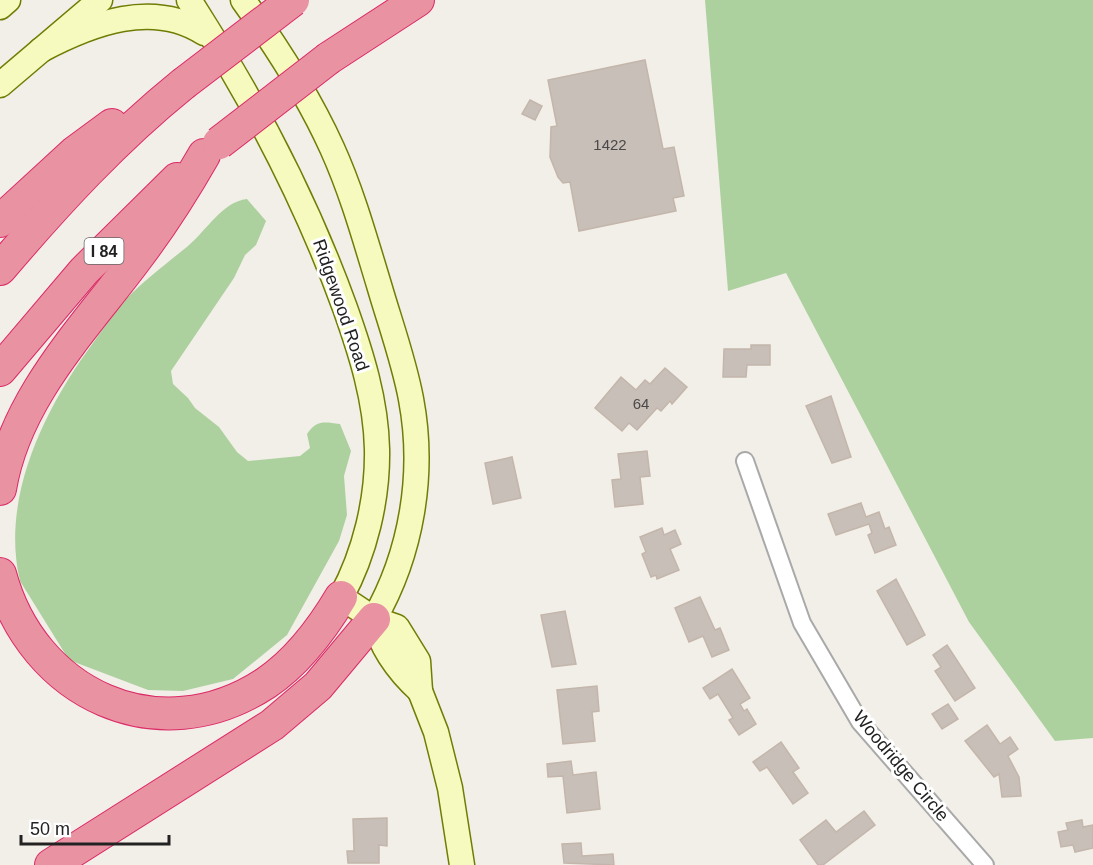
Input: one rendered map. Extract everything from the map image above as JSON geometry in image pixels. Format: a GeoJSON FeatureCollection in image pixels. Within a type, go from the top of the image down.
{"type":"FeatureCollection","features":[{"type":"Feature","properties":{"kind":"highway"},"geometry":{"type":"LineString","coordinates":[[0,269],[75,184],[172,93],[293,0]]}},
{"type":"Feature","properties":{"kind":"highway","name":"I 84"},"geometry":{"type":"LineString","coordinates":[[0,370],[84,271],[127,226],[211,149],[329,58],[418,0]]}},
{"type":"Feature","properties":{"kind":"highway"},"geometry":{"type":"LineString","coordinates":[[0,221],[91,139],[172,93]]}},
{"type":"Feature","properties":{"kind":"highway"},"geometry":{"type":"LineString","coordinates":[[0,489],[16,436],[41,387],[84,324],[152,238],[211,149]]}},
{"type":"Feature","properties":{"kind":"highway"},"geometry":{"type":"LineString","coordinates":[[0,574],[9,602],[24,630],[55,670],[96,696],[122,706],[160,713],[190,711],[221,704],[266,683],[308,643],[341,597]]}},
{"type":"Feature","properties":{"kind":"highway"},"geometry":{"type":"LineString","coordinates":[[51,865],[272,725],[318,686],[374,619]]}},
{"type":"Feature","properties":{"kind":"main road"},"geometry":{"type":"LineString","coordinates":[[0,7],[8,0]]}},
{"type":"Feature","properties":{"kind":"main road"},"geometry":{"type":"LineString","coordinates":[[0,85],[100,0]]}},
{"type":"Feature","properties":{"kind":"main road","name":"Ridgewood Road"},"geometry":{"type":"LineString","coordinates":[[189,0],[267,135],[313,226],[343,302],[369,384],[376,440],[374,487],[363,545],[341,597]]}},
{"type":"Feature","properties":{"kind":"main road"},"geometry":{"type":"LineString","coordinates":[[243,0],[298,83],[332,149],[367,247],[409,387],[416,442],[413,501],[403,552],[390,589],[374,619]]}},
{"type":"Feature","properties":{"kind":"main road"},"geometry":{"type":"LineString","coordinates":[[41,50],[109,15],[144,6],[158,7],[188,20],[217,46]]}},
{"type":"Feature","properties":{"kind":"main road"},"geometry":{"type":"LineString","coordinates":[[341,597],[374,619],[391,623],[400,631],[418,661],[420,690],[435,732],[450,788],[462,865]]}},
{"type":"Feature","properties":{"kind":"street","name":"Woodridge Circle"},"geometry":{"type":"LineString","coordinates":[[745,461],[802,623],[860,722],[985,865]]}},
{"type":"Feature","properties":{"kind":"green space"},"geometry":{"type":"Polygon","coordinates":[[[705,0],[1093,0],[1093,738],[1055,741],[969,622],[786,273],[728,291],[705,0]]]}},
{"type":"Feature","properties":{"kind":"green space"},"geometry":{"type":"Polygon","coordinates":[[[247,199],[266,221],[256,245],[245,255],[234,278],[171,371],[173,384],[195,408],[219,427],[237,452],[248,461],[300,456],[310,448],[307,434],[314,426],[325,423],[340,424],[351,451],[344,476],[347,515],[339,541],[287,635],[233,679],[183,691],[148,690],[69,660],[20,581],[15,550],[16,518],[22,486],[31,455],[59,396],[75,368],[117,309],[141,285],[195,240],[222,211],[238,201],[247,199]]]}},
{"type":"Feature","properties":{"kind":"building"},"geometry":{"type":"Polygon","coordinates":[[[645,60],[663,149],[674,147],[684,196],[673,198],[676,211],[579,231],[570,182],[563,183],[558,177],[550,157],[551,127],[557,126],[548,80],[645,60]]]}},
{"type":"Feature","properties":{"kind":"building"},"geometry":{"type":"Polygon","coordinates":[[[530,100],[542,106],[535,120],[522,114],[530,100]]]}},
{"type":"Feature","properties":{"kind":"building"},"geometry":{"type":"Polygon","coordinates":[[[751,345],[770,345],[770,365],[747,365],[746,377],[723,377],[724,349],[751,349],[751,345]]]}},
{"type":"Feature","properties":{"kind":"building"},"geometry":{"type":"Polygon","coordinates":[[[665,368],[687,387],[672,404],[670,401],[661,411],[657,408],[637,430],[629,423],[622,431],[595,408],[621,377],[636,390],[645,380],[650,384],[665,368]]]}},
{"type":"Feature","properties":{"kind":"building"},"geometry":{"type":"Polygon","coordinates":[[[831,396],[851,457],[832,463],[806,406],[831,396]]]}},
{"type":"Feature","properties":{"kind":"building"},"geometry":{"type":"Polygon","coordinates":[[[647,451],[650,476],[640,477],[643,504],[615,507],[612,480],[621,479],[618,454],[647,451]]]}},
{"type":"Feature","properties":{"kind":"building"},"geometry":{"type":"Polygon","coordinates":[[[512,457],[521,498],[493,504],[485,463],[512,457]]]}},
{"type":"Feature","properties":{"kind":"building"},"geometry":{"type":"Polygon","coordinates":[[[861,503],[866,517],[879,512],[885,529],[889,527],[896,545],[875,553],[868,535],[872,533],[869,524],[836,535],[828,514],[861,503]]]}},
{"type":"Feature","properties":{"kind":"building"},"geometry":{"type":"Polygon","coordinates":[[[662,528],[664,535],[675,530],[681,544],[670,549],[679,570],[657,579],[656,575],[651,577],[642,554],[646,552],[640,537],[662,528]]]}},
{"type":"Feature","properties":{"kind":"building"},"geometry":{"type":"Polygon","coordinates":[[[896,579],[925,635],[907,645],[877,591],[896,579]]]}},
{"type":"Feature","properties":{"kind":"building"},"geometry":{"type":"Polygon","coordinates":[[[700,597],[715,630],[720,628],[729,650],[712,657],[703,636],[689,642],[675,608],[700,597]]]}},
{"type":"Feature","properties":{"kind":"building"},"geometry":{"type":"Polygon","coordinates":[[[565,611],[576,664],[552,667],[541,615],[565,611]]]}},
{"type":"Feature","properties":{"kind":"building"},"geometry":{"type":"Polygon","coordinates":[[[947,645],[975,688],[955,701],[935,671],[941,667],[933,655],[947,645]]]}},
{"type":"Feature","properties":{"kind":"building"},"geometry":{"type":"Polygon","coordinates":[[[732,669],[750,698],[740,704],[744,711],[747,709],[756,724],[739,735],[729,720],[733,718],[718,694],[710,699],[703,688],[732,669]]]}},
{"type":"Feature","properties":{"kind":"building"},"geometry":{"type":"Polygon","coordinates":[[[597,686],[599,711],[592,712],[595,741],[563,744],[557,690],[597,686]]]}},
{"type":"Feature","properties":{"kind":"building"},"geometry":{"type":"Polygon","coordinates":[[[948,704],[958,719],[942,729],[932,714],[948,704]]]}},
{"type":"Feature","properties":{"kind":"building"},"geometry":{"type":"Polygon","coordinates":[[[987,725],[1000,744],[1010,737],[1018,749],[1008,756],[1019,777],[1021,796],[1002,797],[999,774],[994,777],[965,741],[987,725]]]}},
{"type":"Feature","properties":{"kind":"building"},"geometry":{"type":"Polygon","coordinates":[[[781,742],[799,768],[793,772],[808,793],[793,804],[767,767],[760,771],[753,762],[781,742]]]}},
{"type":"Feature","properties":{"kind":"building"},"geometry":{"type":"Polygon","coordinates":[[[571,761],[573,775],[596,772],[600,809],[567,813],[563,776],[548,777],[547,764],[571,761]]]}},
{"type":"Feature","properties":{"kind":"building"},"geometry":{"type":"Polygon","coordinates":[[[864,811],[875,825],[823,865],[818,865],[800,840],[826,820],[836,832],[864,811]]]}},
{"type":"Feature","properties":{"kind":"building"},"geometry":{"type":"Polygon","coordinates":[[[387,818],[387,846],[379,845],[379,863],[348,863],[347,851],[354,851],[353,819],[387,818]]]}},
{"type":"Feature","properties":{"kind":"building"},"geometry":{"type":"Polygon","coordinates":[[[1082,820],[1083,827],[1093,825],[1093,848],[1075,852],[1073,845],[1061,847],[1058,832],[1068,830],[1066,823],[1082,820]]]}},
{"type":"Feature","properties":{"kind":"building"},"geometry":{"type":"Polygon","coordinates":[[[581,843],[582,856],[613,854],[614,865],[564,863],[562,844],[581,843]]]}}]}
